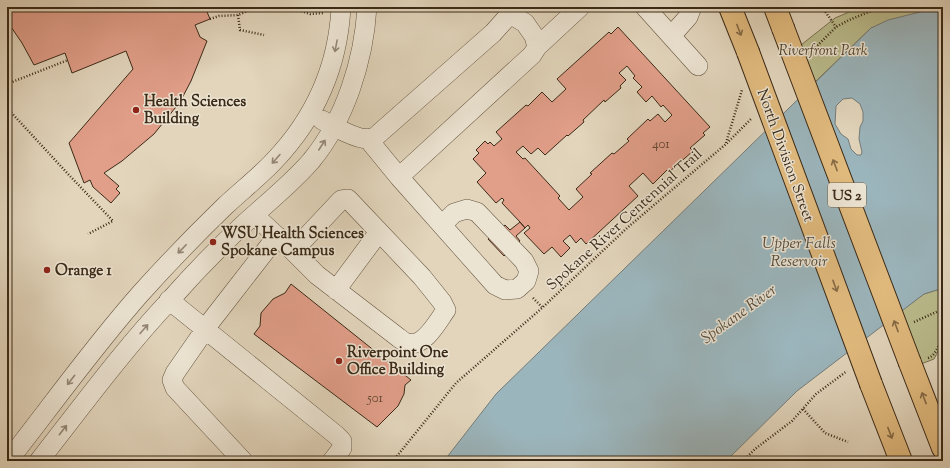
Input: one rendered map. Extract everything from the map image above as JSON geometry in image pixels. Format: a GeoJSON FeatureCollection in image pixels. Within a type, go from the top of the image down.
{"type":"FeatureCollection","features":[{"type":"Feature","properties":{"kind":"main road","name":"North Division Street"},"geometry":{"type":"LineString","coordinates":[[730,7],[901,461]]}},
{"type":"Feature","properties":{"kind":"main road","name":"US 2"},"geometry":{"type":"LineString","coordinates":[[775,7],[918,361],[943,448]]}},
{"type":"Feature","properties":{"kind":"street"},"geometry":{"type":"LineString","coordinates":[[39,461],[138,336],[169,300],[217,250],[297,176],[311,160],[333,127],[353,81],[361,54],[367,7]]}},
{"type":"Feature","properties":{"kind":"street"},"geometry":{"type":"LineString","coordinates":[[399,177],[532,55],[538,47],[580,7]]}},
{"type":"Feature","properties":{"kind":"street"},"geometry":{"type":"LineString","coordinates":[[645,7],[698,66]]}},
{"type":"Feature","properties":{"kind":"street"},"geometry":{"type":"LineString","coordinates":[[671,36],[688,17],[692,7]]}},
{"type":"Feature","properties":{"kind":"street"},"geometry":{"type":"LineString","coordinates":[[8,461],[140,295],[197,234],[274,161],[300,130],[310,114],[321,91],[334,53],[338,33],[334,10]]}},
{"type":"Feature","properties":{"kind":"street"},"geometry":{"type":"LineString","coordinates":[[310,114],[333,127],[360,138],[369,139],[375,137],[493,33],[509,11],[525,23],[534,36],[538,47]]}},
{"type":"Feature","properties":{"kind":"street"},"geometry":{"type":"LineString","coordinates":[[367,138],[399,177],[495,285],[505,290],[517,289],[526,281],[529,271],[524,261],[477,212],[467,209],[454,213],[442,224]]}},
{"type":"Feature","properties":{"kind":"street"},"geometry":{"type":"LineString","coordinates":[[226,206],[277,236],[317,275],[408,344],[419,343],[430,333],[446,310],[442,302],[422,277],[348,198],[342,200],[294,251]]}},
{"type":"Feature","properties":{"kind":"street"},"geometry":{"type":"LineString","coordinates":[[336,290],[379,232]]}},
{"type":"Feature","properties":{"kind":"street"},"geometry":{"type":"LineString","coordinates":[[243,461],[175,388],[172,380],[175,373],[205,329],[277,236]]}},
{"type":"Feature","properties":{"kind":"street"},"geometry":{"type":"LineString","coordinates":[[169,300],[336,435],[342,441],[342,448],[332,461]]}},
{"type":"Feature","properties":{"kind":"street"},"geometry":{"type":"LineString","coordinates":[[91,355],[110,371]]}},
{"type":"Feature","properties":{"kind":"path"},"geometry":{"type":"LineString","coordinates":[[210,19],[219,16],[238,15],[257,7]]}},
{"type":"Feature","properties":{"kind":"path"},"geometry":{"type":"LineString","coordinates":[[290,7],[310,14],[334,10]]}},
{"type":"Feature","properties":{"kind":"path"},"geometry":{"type":"LineString","coordinates":[[823,7],[836,27]]}},
{"type":"Feature","properties":{"kind":"path"},"geometry":{"type":"LineString","coordinates":[[809,54],[836,27],[881,7]]}},
{"type":"Feature","properties":{"kind":"path"},"geometry":{"type":"LineString","coordinates":[[238,15],[240,30],[264,35]]}},
{"type":"Feature","properties":{"kind":"path"},"geometry":{"type":"LineString","coordinates":[[7,87],[8,83],[68,60]]}},
{"type":"Feature","properties":{"kind":"path"},"geometry":{"type":"LineString","coordinates":[[726,144],[743,87]]}},
{"type":"Feature","properties":{"kind":"path"},"geometry":{"type":"LineString","coordinates":[[7,108],[113,221],[88,234]]}},
{"type":"Feature","properties":{"kind":"path","name":"Spokane River Centennial Trail"},"geometry":{"type":"LineString","coordinates":[[393,461],[456,384],[542,308],[627,228],[726,144],[756,115]]}},
{"type":"Feature","properties":{"kind":"path"},"geometry":{"type":"LineString","coordinates":[[925,317],[943,309]]}},
{"type":"Feature","properties":{"kind":"path"},"geometry":{"type":"LineString","coordinates":[[918,361],[933,356],[940,343],[943,342]]}},
{"type":"Feature","properties":{"kind":"path"},"geometry":{"type":"LineString","coordinates":[[742,461],[755,449],[792,421],[816,394],[846,372]]}},
{"type":"Feature","properties":{"kind":"path"},"geometry":{"type":"LineString","coordinates":[[803,408],[825,433],[848,442]]}},
{"type":"Feature","properties":{"kind":"green space","name":"Riverfront Park"},"geometry":{"type":"Polygon","coordinates":[[[861,7],[935,7],[871,28],[815,82],[801,45],[835,18],[861,7]]]}},
{"type":"Feature","properties":{"kind":"green space"},"geometry":{"type":"Polygon","coordinates":[[[943,288],[943,344],[934,359],[921,364],[901,311],[924,294],[943,288]]]}},
{"type":"Feature","properties":{"kind":"water","name":"Upper Falls Reservoir"},"geometry":{"type":"Polygon","coordinates":[[[935,7],[943,7],[943,288],[924,294],[797,391],[726,461],[444,461],[496,394],[871,28],[888,20],[935,7]],[[852,98],[843,99],[836,106],[835,124],[841,134],[848,139],[851,149],[857,155],[861,155],[862,152],[859,139],[860,127],[863,121],[863,112],[860,104],[852,98]]]}},
{"type":"Feature","properties":{"kind":"building","name":"Health Sciences Building"},"geometry":{"type":"Polygon","coordinates":[[[7,7],[205,7],[210,19],[195,25],[200,37],[207,41],[191,81],[180,102],[154,134],[122,161],[104,173],[119,186],[116,189],[120,193],[111,203],[93,187],[90,180],[84,183],[69,143],[133,69],[126,51],[72,73],[65,53],[34,65],[22,43],[7,21],[7,7]]]}},
{"type":"Feature","properties":{"kind":"building"},"geometry":{"type":"Polygon","coordinates":[[[618,27],[710,127],[703,133],[705,135],[690,148],[693,151],[669,172],[667,170],[653,184],[643,173],[629,186],[638,196],[586,244],[581,238],[576,243],[570,235],[563,241],[570,248],[561,257],[552,247],[544,254],[524,233],[530,228],[528,225],[525,228],[502,203],[504,200],[502,198],[496,203],[477,182],[486,173],[473,159],[479,153],[476,150],[485,141],[488,144],[490,142],[494,146],[502,139],[496,132],[526,105],[528,106],[542,92],[552,102],[566,89],[557,79],[609,32],[611,34],[618,27]],[[627,66],[619,73],[626,80],[620,86],[621,88],[605,102],[604,100],[583,120],[584,122],[545,155],[538,148],[531,154],[523,146],[516,152],[523,159],[525,158],[560,196],[558,198],[569,210],[583,197],[576,189],[592,174],[590,173],[612,153],[614,154],[629,141],[627,139],[648,119],[650,121],[658,114],[665,122],[672,115],[663,105],[661,107],[652,96],[646,102],[637,92],[642,87],[633,78],[635,76],[627,66]]]}},
{"type":"Feature","properties":{"kind":"building"},"geometry":{"type":"Polygon","coordinates":[[[520,222],[525,228],[516,236],[520,241],[504,256],[488,239],[505,225],[510,230],[520,222]]]}},
{"type":"Feature","properties":{"kind":"building","name":"Riverpoint One Office Building"},"geometry":{"type":"Polygon","coordinates":[[[291,284],[411,380],[405,385],[404,394],[398,406],[377,427],[254,334],[260,326],[261,313],[273,299],[285,293],[291,284]]]}},
{"type":"Feature","properties":{"kind":"place","name":"Health Sciences Building"},"geometry":{"type":"Point","coordinates":[136,110]}},
{"type":"Feature","properties":{"kind":"place","name":"WSU Health Sciences Spokane Campus"},"geometry":{"type":"Point","coordinates":[213,242]}},
{"type":"Feature","properties":{"kind":"place","name":"Orange 1"},"geometry":{"type":"Point","coordinates":[47,270]}},
{"type":"Feature","properties":{"kind":"place","name":"Riverpoint One Office Building"},"geometry":{"type":"Point","coordinates":[339,361]}},
{"type":"Feature","properties":{"kind":"water label","name":"Spokane River"},"geometry":{"type":"Point","coordinates":[738,313]}}]}
